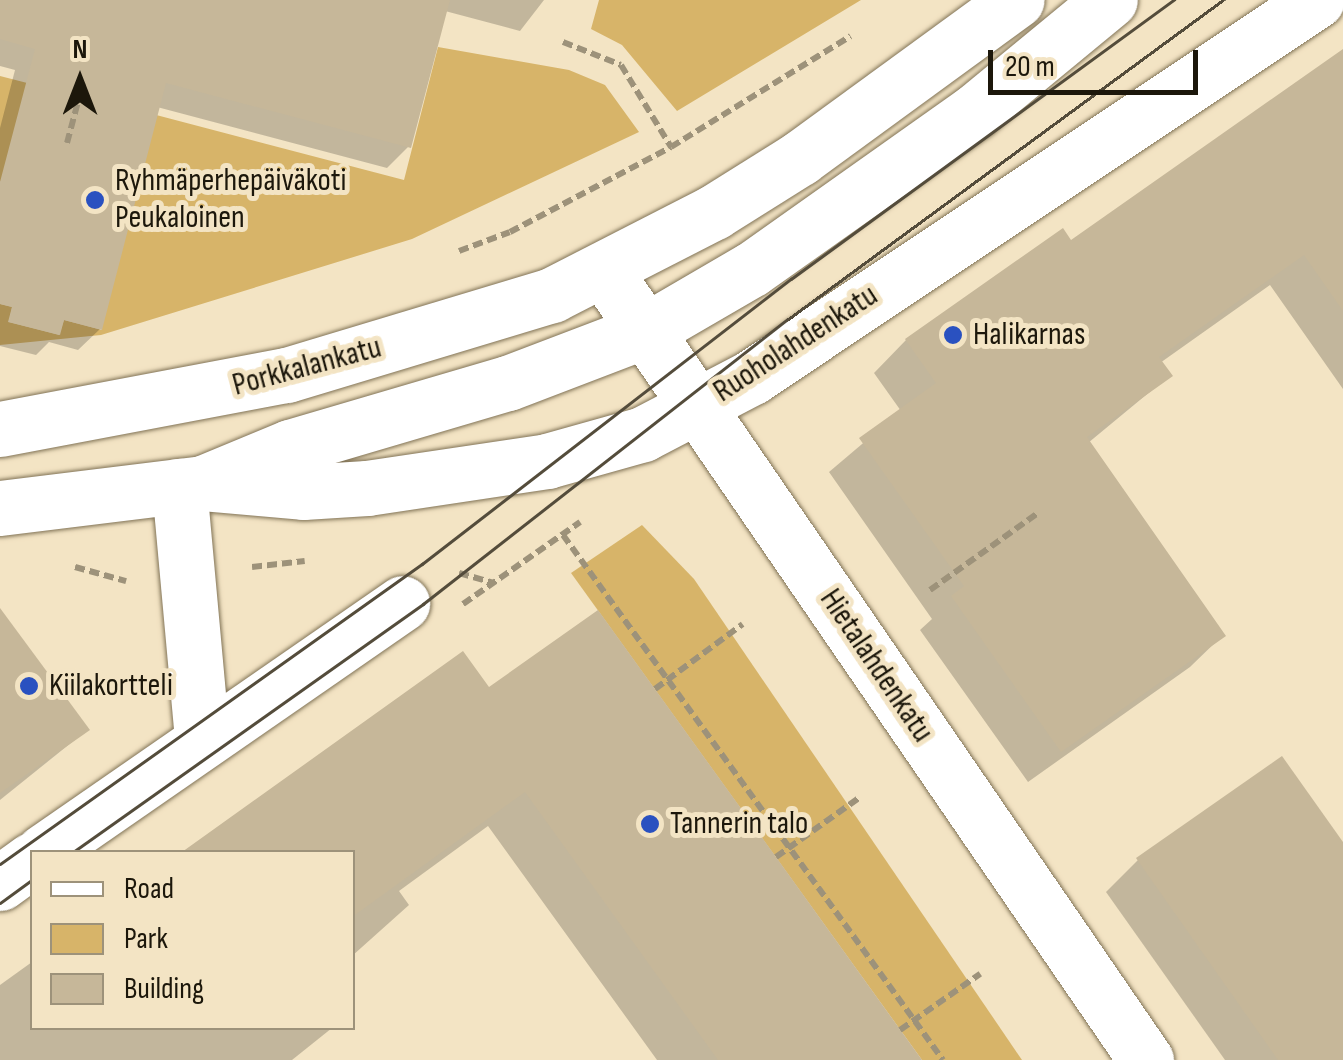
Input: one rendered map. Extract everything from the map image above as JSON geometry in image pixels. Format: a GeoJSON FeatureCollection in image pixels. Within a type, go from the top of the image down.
{"type":"FeatureCollection","features":[{"type":"Feature","properties":{"kind":"street"},"geometry":{"type":"LineString","coordinates":[[606,272],[800,158],[1017,0]]}},
{"type":"Feature","properties":{"kind":"street"},"geometry":{"type":"LineString","coordinates":[[0,508],[191,485],[290,446],[508,383],[647,330],[752,269],[958,123],[1110,0]]}},
{"type":"Feature","properties":{"kind":"street","name":"Ruoholahdenkatu"},"geometry":{"type":"LineString","coordinates":[[191,485],[303,492],[533,463],[644,434],[700,406],[804,343],[1317,0]]}},
{"type":"Feature","properties":{"kind":"street","name":"Hietalahdenkatu"},"geometry":{"type":"LineString","coordinates":[[606,272],[1146,1060]]}},
{"type":"Feature","properties":{"kind":"street","name":"Porkkalankatu"},"geometry":{"type":"LineString","coordinates":[[0,429],[287,375],[487,317],[606,272]]}},
{"type":"Feature","properties":{"kind":"street"},"geometry":{"type":"LineString","coordinates":[[191,485],[202,741]]}},
{"type":"Feature","properties":{"kind":"street"},"geometry":{"type":"LineString","coordinates":[[47,850],[402,603]]}},
{"type":"Feature","properties":{"kind":"street"},"geometry":{"type":"LineString","coordinates":[[0,882],[30,861]]}},
{"type":"Feature","properties":{"kind":"path"},"geometry":{"type":"LineString","coordinates":[[439,258],[510,232],[671,147],[857,32]]}},
{"type":"Feature","properties":{"kind":"path"},"geometry":{"type":"LineString","coordinates":[[563,42],[621,65],[671,147]]}},
{"type":"Feature","properties":{"kind":"path"},"geometry":{"type":"LineString","coordinates":[[67,142],[83,83]]}},
{"type":"Feature","properties":{"kind":"path"},"geometry":{"type":"LineString","coordinates":[[930,590],[1038,514]]}},
{"type":"Feature","properties":{"kind":"path"},"geometry":{"type":"LineString","coordinates":[[402,603],[462,605],[589,516]]}},
{"type":"Feature","properties":{"kind":"path"},"geometry":{"type":"LineString","coordinates":[[563,534],[942,1060]]}},
{"type":"Feature","properties":{"kind":"path"},"geometry":{"type":"LineString","coordinates":[[655,690],[744,624]]}},
{"type":"Feature","properties":{"kind":"path"},"geometry":{"type":"LineString","coordinates":[[776,857],[860,798]]}},
{"type":"Feature","properties":{"kind":"path"},"geometry":{"type":"LineString","coordinates":[[900,1030],[980,974]]}},
{"type":"Feature","properties":{"kind":"green space"},"geometry":{"type":"Polygon","coordinates":[[[599,0],[861,0],[677,111],[622,45],[591,29],[599,0]]]}},
{"type":"Feature","properties":{"kind":"green space"},"geometry":{"type":"Polygon","coordinates":[[[438,47],[569,70],[605,85],[639,132],[412,239],[101,335],[0,345],[0,304],[12,307],[9,322],[59,335],[64,320],[102,330],[103,101],[404,180],[438,47]]]}},
{"type":"Feature","properties":{"kind":"green space"},"geometry":{"type":"Polygon","coordinates":[[[0,76],[66,93],[0,182],[0,76]]]}},
{"type":"Feature","properties":{"kind":"green space"},"geometry":{"type":"Polygon","coordinates":[[[642,525],[694,579],[1022,1060],[922,1060],[571,573],[642,525]]]}},
{"type":"Feature","properties":{"kind":"building"},"geometry":{"type":"Polygon","coordinates":[[[0,0],[450,0],[411,148],[166,83],[102,330],[64,320],[60,335],[8,322],[12,307],[0,304],[0,182],[35,49],[0,39],[0,0]]]}},
{"type":"Feature","properties":{"kind":"building"},"geometry":{"type":"Polygon","coordinates":[[[1343,49],[1343,311],[1304,255],[1159,357],[1173,376],[1087,437],[1226,636],[1061,752],[951,596],[964,586],[859,438],[936,383],[905,339],[1063,228],[1071,240],[1343,49]]]}},
{"type":"Feature","properties":{"kind":"building","name":"Kiilakortteli"},"geometry":{"type":"Polygon","coordinates":[[[0,608],[90,730],[0,793],[0,608]]]}},
{"type":"Feature","properties":{"kind":"building","name":"Tannerin talo"},"geometry":{"type":"Polygon","coordinates":[[[598,610],[922,1060],[718,1060],[525,792],[355,915],[355,850],[185,850],[463,651],[489,687],[598,610]]]}},
{"type":"Feature","properties":{"kind":"building"},"geometry":{"type":"Polygon","coordinates":[[[1282,756],[1343,842],[1343,1060],[1278,1060],[1136,858],[1282,756]]]}},
{"type":"Feature","properties":{"kind":"tram line"},"geometry":{"type":"LineString","coordinates":[[0,864],[422,564],[791,279],[1174,0]]}},
{"type":"Feature","properties":{"kind":"tram line"},"geometry":{"type":"LineString","coordinates":[[76,850],[423,604],[787,320],[1223,0]]}},
{"type":"Feature","properties":{"kind":"tram line"},"geometry":{"type":"LineString","coordinates":[[0,903],[30,881]]}},
{"type":"Feature","properties":{"kind":"place","name":"Ryhmäperhepäiväkoti Peukaloinen"},"geometry":{"type":"Point","coordinates":[95,200]}},
{"type":"Feature","properties":{"kind":"place","name":"Halikarnas"},"geometry":{"type":"Point","coordinates":[953,335]}},
{"type":"Feature","properties":{"kind":"place","name":"Kiilakortteli"},"geometry":{"type":"Point","coordinates":[29,686]}},
{"type":"Feature","properties":{"kind":"place","name":"Tannerin talo"},"geometry":{"type":"Point","coordinates":[650,824]}}]}
